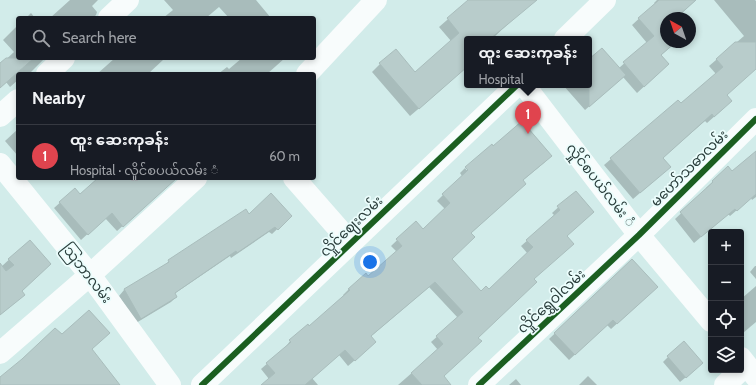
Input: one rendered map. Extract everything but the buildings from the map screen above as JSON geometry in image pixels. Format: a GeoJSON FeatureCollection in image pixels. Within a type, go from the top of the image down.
{"type":"FeatureCollection","features":[{"type":"Feature","properties":{"kind":"street"},"geometry":{"type":"LineString","coordinates":[[111,16],[128,0]]}},
{"type":"Feature","properties":{"kind":"street"},"geometry":{"type":"LineString","coordinates":[[308,72],[376,0]]}},
{"type":"Feature","properties":{"kind":"street"},"geometry":{"type":"LineString","coordinates":[[568,36],[605,0]]}},
{"type":"Feature","properties":{"kind":"street"},"geometry":{"type":"LineString","coordinates":[[49,72],[62,60]]}},
{"type":"Feature","properties":{"kind":"street","name":"လှိုင်ဈေးလမ်း"},"geometry":{"type":"LineString","coordinates":[[202,385],[514,88]]}},
{"type":"Feature","properties":{"kind":"street","name":"လှိုင်စပယ်လမ်း ံ"},"geometry":{"type":"LineString","coordinates":[[526,88],[639,234],[708,317]]}},
{"type":"Feature","properties":{"kind":"street"},"geometry":{"type":"LineString","coordinates":[[0,116],[16,102]]}},
{"type":"Feature","properties":{"kind":"street","name":"မဟော်သဓာလမ်း"},"geometry":{"type":"LineString","coordinates":[[639,234],[756,118]]}},
{"type":"Feature","properties":{"kind":"street","name":"သြဘာလမ်း"},"geometry":{"type":"LineString","coordinates":[[0,164],[90,275],[170,385]]}},
{"type":"Feature","properties":{"kind":"street"},"geometry":{"type":"LineString","coordinates":[[0,353],[90,275],[194,180]]}},
{"type":"Feature","properties":{"kind":"street"},"geometry":{"type":"LineString","coordinates":[[296,180],[351,243]]}},
{"type":"Feature","properties":{"kind":"street","name":"လှိုင်ရွှေဝါလမ်း"},"geometry":{"type":"LineString","coordinates":[[478,385],[639,234]]}},
{"type":"Feature","properties":{"kind":"street"},"geometry":{"type":"LineString","coordinates":[[725,385],[747,366]]}},
{"type":"Feature","properties":{"kind":"cycle path"},"geometry":{"type":"LineString","coordinates":[[202,385],[514,88]]}},
{"type":"Feature","properties":{"kind":"cycle path"},"geometry":{"type":"LineString","coordinates":[[479,385],[639,235],[756,119]]}},
{"type":"Feature","properties":{"kind":"place","name":"ထူး ဆေးကုခန်း"},"geometry":{"type":"Point","coordinates":[528,134]}}]}
